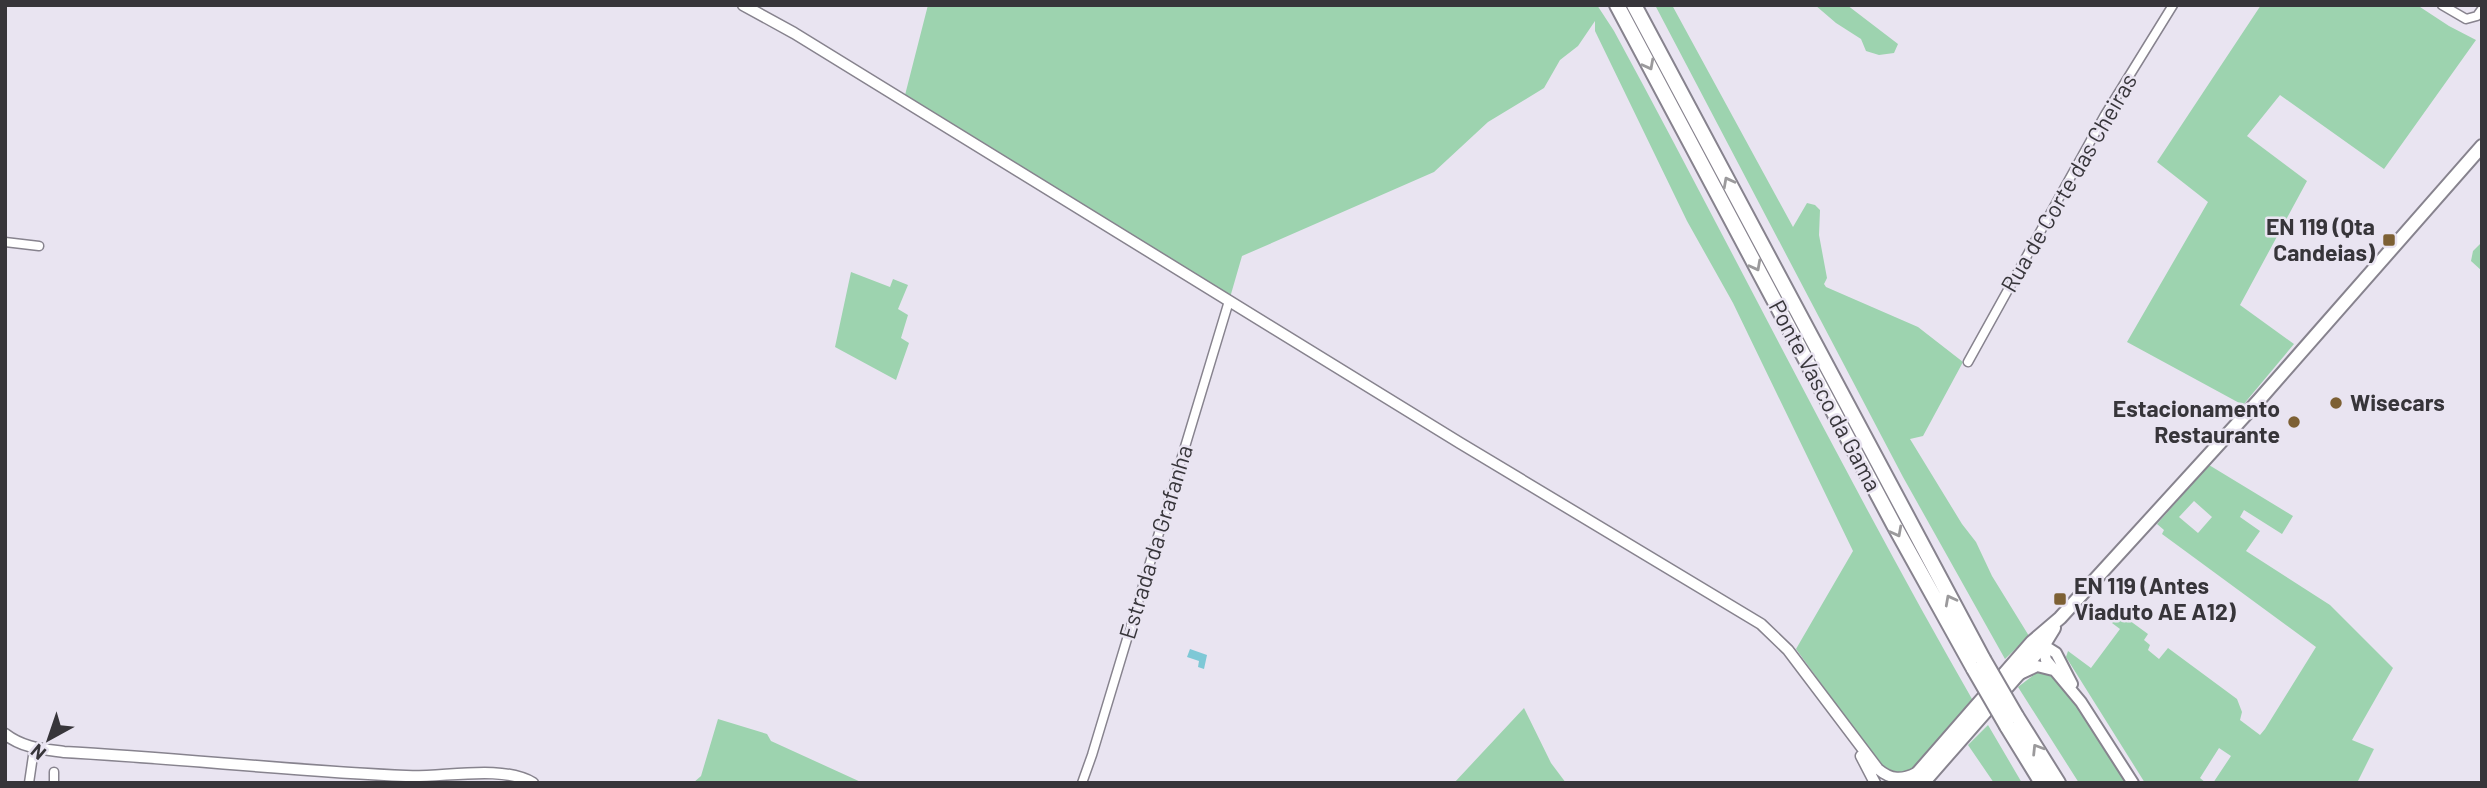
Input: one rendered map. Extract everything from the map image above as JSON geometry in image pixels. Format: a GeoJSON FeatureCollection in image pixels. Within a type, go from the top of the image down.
{"type":"FeatureCollection","features":[{"type":"Feature","properties":{"kind":"highway","name":"Ponte Vasco da Gama"},"geometry":{"type":"LineString","coordinates":[[1617,5],[1894,525],[2012,721],[2042,783]]}},
{"type":"Feature","properties":{"kind":"highway","name":"Ponte Vasco da Gama"},"geometry":{"type":"LineString","coordinates":[[1634,5],[1978,664]]}},
{"type":"Feature","properties":{"kind":"highway","name":"Ponte Vasco da Gama"},"geometry":{"type":"LineString","coordinates":[[2012,721],[2058,783]]}},
{"type":"Feature","properties":{"kind":"main road"},"geometry":{"type":"LineString","coordinates":[[1921,777],[2060,618],[2259,401],[2482,146]]}},
{"type":"Feature","properties":{"kind":"main road"},"geometry":{"type":"LineString","coordinates":[[2039,643],[2046,660],[2081,702]]}},
{"type":"Feature","properties":{"kind":"main road"},"geometry":{"type":"LineString","coordinates":[[1909,783],[1921,777],[2015,678],[2039,643]]}},
{"type":"Feature","properties":{"kind":"main road"},"geometry":{"type":"LineString","coordinates":[[2039,643],[2056,653],[2081,702],[2133,783]]}},
{"type":"Feature","properties":{"kind":"main road"},"geometry":{"type":"LineString","coordinates":[[2015,678],[2038,666],[2048,667],[2058,674]]}},
{"type":"Feature","properties":{"kind":"street"},"geometry":{"type":"LineString","coordinates":[[743,5],[805,40],[1761,624],[1788,650],[1889,783]]}},
{"type":"Feature","properties":{"kind":"street","name":"Rua de Corte das Cheiras"},"geometry":{"type":"LineString","coordinates":[[1968,362],[2105,115],[2173,5]]}},
{"type":"Feature","properties":{"kind":"street"},"geometry":{"type":"LineString","coordinates":[[2442,5],[2466,19],[2477,16],[2482,9]]}},
{"type":"Feature","properties":{"kind":"street"},"geometry":{"type":"LineString","coordinates":[[5,242],[39,246]]}},
{"type":"Feature","properties":{"kind":"street","name":"Estrada da Grafanha"},"geometry":{"type":"LineString","coordinates":[[1082,783],[1093,755],[1229,301]]}},
{"type":"Feature","properties":{"kind":"street"},"geometry":{"type":"LineString","coordinates":[[1835,714],[1875,783]]}},
{"type":"Feature","properties":{"kind":"street"},"geometry":{"type":"LineString","coordinates":[[5,734],[34,749],[270,769],[382,775],[503,774],[533,783]]}},
{"type":"Feature","properties":{"kind":"street"},"geometry":{"type":"LineString","coordinates":[[29,783],[34,749]]}},
{"type":"Feature","properties":{"kind":"street"},"geometry":{"type":"LineString","coordinates":[[1878,769],[1888,776],[1921,777]]}},
{"type":"Feature","properties":{"kind":"street"},"geometry":{"type":"LineString","coordinates":[[54,772],[54,783]]}},
{"type":"Feature","properties":{"kind":"green space"},"geometry":{"type":"Polygon","coordinates":[[[928,5],[1597,5],[1614,31],[1883,539],[1976,706],[1919,771],[1895,775],[1881,766],[1796,649],[1853,551],[1733,303],[1687,221],[1595,31],[1595,21],[1578,46],[1560,60],[1544,88],[1488,122],[1434,172],[1242,256],[1229,301],[904,99],[928,5]]]}},
{"type":"Feature","properties":{"kind":"green space"},"geometry":{"type":"Polygon","coordinates":[[[1655,5],[1672,5],[1793,227],[1807,203],[1820,210],[1819,235],[1827,278],[1824,284],[1826,287],[1918,327],[1963,362],[1923,436],[1910,439],[1976,542],[1992,576],[2029,636],[2005,659],[1903,477],[1655,5]]]}},
{"type":"Feature","properties":{"kind":"green space"},"geometry":{"type":"Polygon","coordinates":[[[1815,5],[1847,5],[1898,44],[1894,53],[1879,55],[1866,51],[1861,39],[1815,5]]]}},
{"type":"Feature","properties":{"kind":"green space"},"geometry":{"type":"Polygon","coordinates":[[[2261,5],[2417,5],[2476,40],[2384,169],[2280,95],[2247,136],[2307,181],[2240,305],[2294,344],[2243,405],[2127,342],[2208,202],[2157,162],[2261,5]]]}},
{"type":"Feature","properties":{"kind":"green space"},"geometry":{"type":"Polygon","coordinates":[[[2482,242],[2482,271],[2471,261],[2473,251],[2482,242]]]}},
{"type":"Feature","properties":{"kind":"green space"},"geometry":{"type":"Polygon","coordinates":[[[851,272],[890,287],[893,279],[908,285],[898,309],[908,315],[901,338],[909,343],[896,380],[835,347],[851,272]]]}},
{"type":"Feature","properties":{"kind":"green space"},"geometry":{"type":"Polygon","coordinates":[[[2209,465],[2293,516],[2282,534],[2244,510],[2240,517],[2260,531],[2246,551],[2330,605],[2393,668],[2352,740],[2374,749],[2357,783],[2213,783],[2231,756],[2219,748],[2200,778],[2206,783],[2145,783],[2066,657],[2068,651],[2091,668],[2120,629],[2112,623],[2122,615],[2148,634],[2144,640],[2150,645],[2148,650],[2159,659],[2168,648],[2237,699],[2242,712],[2240,720],[2260,735],[2316,647],[2162,534],[2164,530],[2157,524],[2209,465]],[[2194,501],[2179,517],[2198,533],[2212,517],[2194,501]]]}},
{"type":"Feature","properties":{"kind":"green space"},"geometry":{"type":"Polygon","coordinates":[[[2040,670],[2048,672],[2064,685],[2126,783],[2079,783],[2018,687],[2040,670]]]}},
{"type":"Feature","properties":{"kind":"green space"},"geometry":{"type":"Polygon","coordinates":[[[1524,708],[1551,763],[1566,783],[1454,783],[1524,708]]]}},
{"type":"Feature","properties":{"kind":"green space"},"geometry":{"type":"Polygon","coordinates":[[[718,719],[767,734],[771,741],[863,783],[693,783],[701,776],[718,719]]]}},
{"type":"Feature","properties":{"kind":"green space"},"geometry":{"type":"Polygon","coordinates":[[[1988,725],[2022,783],[1994,783],[1968,745],[1988,725]]]}},
{"type":"Feature","properties":{"kind":"water"},"geometry":{"type":"Polygon","coordinates":[[[1190,649],[1207,655],[1204,669],[1198,667],[1199,661],[1187,657],[1190,649]]]}},
{"type":"Feature","properties":{"kind":"place","name":"EN 119 (Qta Candeias)"},"geometry":{"type":"Point","coordinates":[2389,240]}},
{"type":"Feature","properties":{"kind":"place","name":"Wisecars"},"geometry":{"type":"Point","coordinates":[2336,403]}},
{"type":"Feature","properties":{"kind":"place","name":"Estacionamento Restaurante"},"geometry":{"type":"Point","coordinates":[2294,422]}},
{"type":"Feature","properties":{"kind":"place","name":"EN 119 (Antes Viaduto AE A12)"},"geometry":{"type":"Point","coordinates":[2060,599]}}]}
